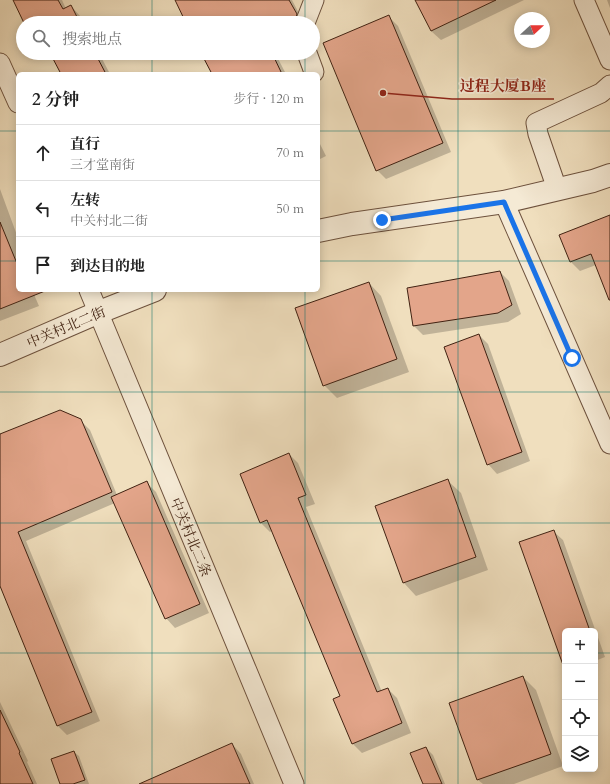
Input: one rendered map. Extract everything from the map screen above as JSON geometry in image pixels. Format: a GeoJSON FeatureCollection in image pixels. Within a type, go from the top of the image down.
{"type":"FeatureCollection","features":[{"type":"Feature","properties":{"kind":"street"},"geometry":{"type":"LineString","coordinates":[[308,16],[314,0]]}},
{"type":"Feature","properties":{"kind":"street"},"geometry":{"type":"LineString","coordinates":[[584,0],[610,60]]}},
{"type":"Feature","properties":{"kind":"street"},"geometry":{"type":"LineString","coordinates":[[309,60],[314,72]]}},
{"type":"Feature","properties":{"kind":"street"},"geometry":{"type":"LineString","coordinates":[[0,63],[16,99]]}},
{"type":"Feature","properties":{"kind":"street"},"geometry":{"type":"LineString","coordinates":[[557,189],[538,134],[536,123],[601,93],[610,85]]}},
{"type":"Feature","properties":{"kind":"street"},"geometry":{"type":"LineString","coordinates":[[320,231],[352,224],[504,202],[593,181],[610,175]]}},
{"type":"Feature","properties":{"kind":"street"},"geometry":{"type":"LineString","coordinates":[[504,202],[610,444]]}},
{"type":"Feature","properties":{"kind":"street","name":"中关村北二条"},"geometry":{"type":"LineString","coordinates":[[90,292],[97,313],[294,784]]}},
{"type":"Feature","properties":{"kind":"street","name":"中关村北二街"},"geometry":{"type":"LineString","coordinates":[[0,355],[150,292]]}},
{"type":"Feature","properties":{"kind":"building"},"geometry":{"type":"Polygon","coordinates":[[[13,0],[58,0],[63,9],[71,5],[76,16],[21,16],[13,0]]]}},
{"type":"Feature","properties":{"kind":"building"},"geometry":{"type":"Polygon","coordinates":[[[175,0],[289,0],[297,14],[296,16],[183,16],[175,0]]]}},
{"type":"Feature","properties":{"kind":"building"},"geometry":{"type":"Polygon","coordinates":[[[415,0],[496,0],[431,31],[415,0]]]}},
{"type":"Feature","properties":{"kind":"building"},"geometry":{"type":"Polygon","coordinates":[[[389,15],[443,143],[376,171],[323,43],[389,15]]]}},
{"type":"Feature","properties":{"kind":"building"},"geometry":{"type":"Polygon","coordinates":[[[54,60],[99,60],[105,72],[60,72],[54,60]]]}},
{"type":"Feature","properties":{"kind":"building"},"geometry":{"type":"Polygon","coordinates":[[[205,60],[275,60],[281,72],[211,72],[205,60]]]}},
{"type":"Feature","properties":{"kind":"building"},"geometry":{"type":"Polygon","coordinates":[[[610,215],[609,300],[591,254],[570,262],[559,235],[610,215]]]}},
{"type":"Feature","properties":{"kind":"building"},"geometry":{"type":"Polygon","coordinates":[[[0,222],[16,261],[16,292],[42,292],[0,309],[0,222]]]}},
{"type":"Feature","properties":{"kind":"building"},"geometry":{"type":"Polygon","coordinates":[[[500,271],[512,305],[498,313],[413,326],[407,288],[500,271]]]}},
{"type":"Feature","properties":{"kind":"building"},"geometry":{"type":"Polygon","coordinates":[[[369,282],[397,359],[323,386],[295,308],[369,282]]]}},
{"type":"Feature","properties":{"kind":"building"},"geometry":{"type":"Polygon","coordinates":[[[479,334],[522,452],[487,465],[444,347],[479,334]]]}},
{"type":"Feature","properties":{"kind":"building"},"geometry":{"type":"Polygon","coordinates":[[[60,410],[81,419],[112,492],[18,532],[92,712],[57,726],[0,586],[0,434],[60,410]]]}},
{"type":"Feature","properties":{"kind":"building"},"geometry":{"type":"Polygon","coordinates":[[[289,453],[306,495],[298,498],[377,692],[388,688],[402,723],[352,744],[333,699],[340,696],[267,520],[260,523],[240,474],[289,453]]]}},
{"type":"Feature","properties":{"kind":"building"},"geometry":{"type":"Polygon","coordinates":[[[448,479],[476,557],[403,583],[375,506],[448,479]]]}},
{"type":"Feature","properties":{"kind":"building"},"geometry":{"type":"Polygon","coordinates":[[[147,481],[200,604],[165,619],[111,497],[147,481]]]}},
{"type":"Feature","properties":{"kind":"building"},"geometry":{"type":"Polygon","coordinates":[[[554,530],[589,628],[562,628],[562,662],[519,542],[554,530]]]}},
{"type":"Feature","properties":{"kind":"building"},"geometry":{"type":"Polygon","coordinates":[[[523,676],[551,754],[477,780],[449,703],[523,676]]]}},
{"type":"Feature","properties":{"kind":"building"},"geometry":{"type":"Polygon","coordinates":[[[0,710],[20,752],[19,753],[33,784],[0,784],[0,710]]]}},
{"type":"Feature","properties":{"kind":"building"},"geometry":{"type":"Polygon","coordinates":[[[232,743],[250,784],[139,784],[232,743]]]}},
{"type":"Feature","properties":{"kind":"building"},"geometry":{"type":"Polygon","coordinates":[[[426,747],[442,784],[423,784],[410,753],[426,747]]]}},
{"type":"Feature","properties":{"kind":"building"},"geometry":{"type":"Polygon","coordinates":[[[74,751],[85,780],[73,784],[60,784],[51,759],[74,751]]]}},
{"type":"Feature","properties":{"kind":"place","name":"过程大厦B座"},"geometry":{"type":"Point","coordinates":[383,93]}},
{"type":"Feature","properties":{"kind":"route"},"geometry":{"type":"LineString","coordinates":[[382,220],[504,202],[572,358]]}}]}
